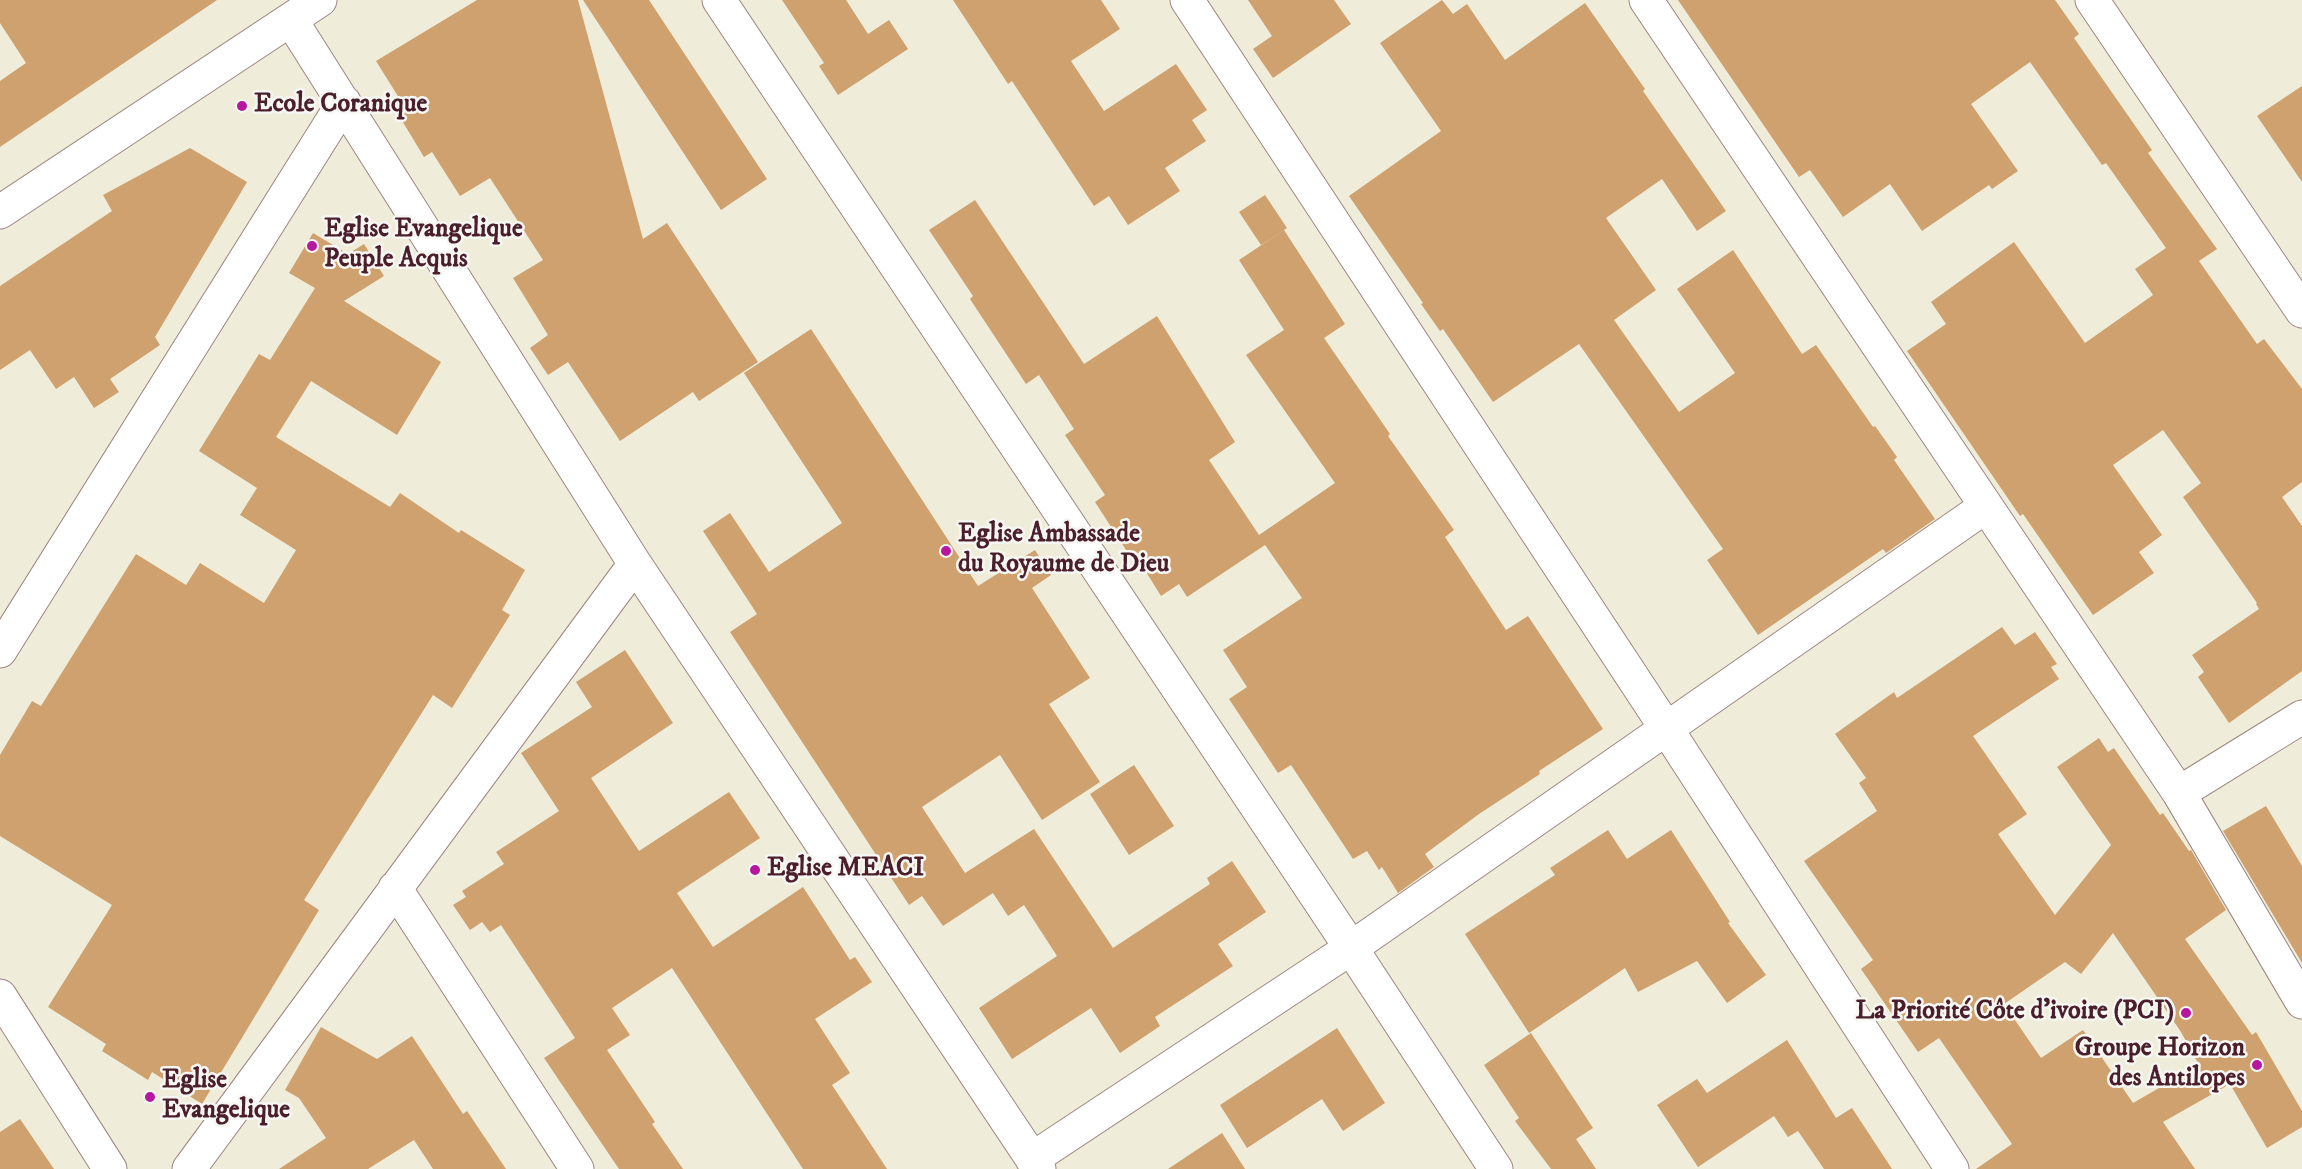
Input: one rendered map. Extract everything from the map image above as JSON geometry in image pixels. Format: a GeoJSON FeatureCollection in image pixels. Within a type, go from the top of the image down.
{"type":"FeatureCollection","features":[{"type":"Feature","properties":{"kind":"street"},"geometry":{"type":"LineString","coordinates":[[0,211],[320,0]]}},
{"type":"Feature","properties":{"kind":"street"},"geometry":{"type":"LineString","coordinates":[[719,0],[1496,1169]]}},
{"type":"Feature","properties":{"kind":"street"},"geometry":{"type":"LineString","coordinates":[[1187,0],[1666,728],[1952,1169]]}},
{"type":"Feature","properties":{"kind":"street"},"geometry":{"type":"LineString","coordinates":[[1646,0],[2179,793],[2302,1002]]}},
{"type":"Feature","properties":{"kind":"street"},"geometry":{"type":"LineString","coordinates":[[2092,0],[2302,311]]}},
{"type":"Feature","properties":{"kind":"street"},"geometry":{"type":"LineString","coordinates":[[291,20],[635,564],[1036,1164],[1985,507]]}},
{"type":"Feature","properties":{"kind":"street"},"geometry":{"type":"LineString","coordinates":[[0,651],[344,102]]}},
{"type":"Feature","properties":{"kind":"street"},"geometry":{"type":"LineString","coordinates":[[189,1169],[635,564]]}},
{"type":"Feature","properties":{"kind":"street"},"geometry":{"type":"LineString","coordinates":[[2179,793],[2302,717]]}},
{"type":"Feature","properties":{"kind":"street"},"geometry":{"type":"LineString","coordinates":[[395,888],[577,1169]]}},
{"type":"Feature","properties":{"kind":"street"},"geometry":{"type":"LineString","coordinates":[[0,996],[110,1169]]}},
{"type":"Feature","properties":{"kind":"building"},"geometry":{"type":"Polygon","coordinates":[[[0,0],[217,0],[0,147],[0,81],[26,63],[0,23],[0,0]]]}},
{"type":"Feature","properties":{"kind":"building"},"geometry":{"type":"Polygon","coordinates":[[[477,0],[578,0],[643,239],[667,223],[758,362],[699,401],[693,392],[620,441],[568,362],[548,375],[530,348],[548,335],[513,278],[543,260],[490,178],[460,196],[432,152],[424,157],[398,114],[406,109],[376,61],[477,0]]]}},
{"type":"Feature","properties":{"kind":"building"},"geometry":{"type":"Polygon","coordinates":[[[583,0],[649,0],[767,179],[721,210],[583,0]]]}},
{"type":"Feature","properties":{"kind":"building"},"geometry":{"type":"Polygon","coordinates":[[[782,0],[846,0],[868,34],[889,20],[908,49],[838,95],[819,66],[824,63],[782,0]]]}},
{"type":"Feature","properties":{"kind":"building"},"geometry":{"type":"Polygon","coordinates":[[[953,0],[1101,0],[1120,29],[1071,61],[1104,111],[1176,64],[1207,110],[1192,120],[1206,141],[1165,168],[1180,191],[1128,225],[1109,196],[1094,206],[1012,81],[1008,84],[953,0]]]}},
{"type":"Feature","properties":{"kind":"building"},"geometry":{"type":"Polygon","coordinates":[[[1248,0],[1334,0],[1351,24],[1273,78],[1253,49],[1272,36],[1248,0]]]}},
{"type":"Feature","properties":{"kind":"building"},"geometry":{"type":"Polygon","coordinates":[[[1442,0],[1453,14],[1467,4],[1505,60],[1585,3],[1726,211],[1697,231],[1662,179],[1606,218],[1656,290],[1614,320],[1679,412],[1735,373],[1677,289],[1733,250],[1802,354],[1816,345],[1873,427],[1875,426],[1897,457],[1894,460],[1935,519],[1886,553],[1883,549],[1758,635],[1707,560],[1723,549],[1579,344],[1493,402],[1443,329],[1440,331],[1421,304],[1423,303],[1349,196],[1441,131],[1380,43],[1442,0]]]}},
{"type":"Feature","properties":{"kind":"building"},"geometry":{"type":"Polygon","coordinates":[[[1678,0],[2055,0],[2079,34],[2074,38],[2152,150],[2148,153],[2217,249],[2199,261],[2257,344],[2264,339],[2302,389],[2302,482],[2282,497],[2302,526],[2302,671],[2229,723],[2198,677],[2204,672],[2192,655],[2259,609],[2183,497],[2201,483],[2163,430],[2113,465],[2162,535],[2139,552],[2154,573],[2093,615],[2023,514],[2020,516],[1907,351],[1946,324],[1931,302],[2014,242],[2085,343],[2153,295],[2135,269],[2166,248],[2106,163],[2102,165],[2030,62],[1971,104],[2018,171],[1992,189],[1989,185],[1922,231],[1890,184],[1843,217],[1810,170],[1799,177],[1678,0]]]}},
{"type":"Feature","properties":{"kind":"building"},"geometry":{"type":"Polygon","coordinates":[[[2302,86],[2302,182],[2257,116],[2302,86]]]}},
{"type":"Feature","properties":{"kind":"building"},"geometry":{"type":"Polygon","coordinates":[[[190,148],[247,182],[155,337],[160,345],[110,379],[119,392],[94,408],[74,377],[56,389],[30,350],[0,370],[0,286],[112,211],[103,195],[190,148]]]}},
{"type":"Feature","properties":{"kind":"building"},"geometry":{"type":"Polygon","coordinates":[[[1265,195],[1287,228],[1261,245],[1239,212],[1265,195]]]}},
{"type":"Feature","properties":{"kind":"building"},"geometry":{"type":"Polygon","coordinates":[[[975,200],[1084,364],[1157,316],[1235,442],[1209,460],[1259,535],[1335,483],[1246,355],[1284,330],[1239,260],[1284,230],[1345,324],[1324,338],[1390,434],[1388,436],[1454,530],[1445,537],[1506,630],[1528,616],[1603,729],[1539,771],[1540,774],[1479,814],[1425,854],[1434,867],[1398,893],[1382,867],[1379,870],[1367,851],[1353,859],[1291,765],[1278,773],[1229,699],[1247,687],[1223,650],[1302,598],[1265,545],[1187,597],[1179,584],[1161,596],[1143,567],[1139,570],[1095,502],[1105,495],[1065,435],[1074,429],[1039,375],[1026,384],[970,299],[973,296],[929,230],[975,200]]]}},
{"type":"Feature","properties":{"kind":"building"},"geometry":{"type":"Polygon","coordinates":[[[313,233],[348,254],[364,244],[384,276],[344,301],[441,362],[397,435],[311,381],[276,437],[390,507],[400,493],[459,533],[461,530],[525,570],[502,610],[510,615],[452,708],[433,695],[304,900],[319,910],[202,1104],[152,1072],[148,1080],[102,1051],[106,1044],[48,1007],[112,905],[0,836],[0,755],[32,701],[41,706],[136,554],[186,585],[200,563],[264,603],[296,550],[240,515],[257,488],[199,451],[259,354],[270,360],[315,288],[289,273],[313,233]]]}},
{"type":"Feature","properties":{"kind":"building"},"geometry":{"type":"Polygon","coordinates":[[[811,329],[978,586],[1035,550],[1051,575],[1032,588],[1090,678],[1049,704],[1100,782],[1042,820],[1000,755],[922,807],[965,873],[1034,829],[1113,948],[1210,884],[1207,878],[1232,861],[1266,912],[1218,944],[1233,966],[1155,1017],[1160,1026],[1120,1053],[1091,1008],[1012,1059],[979,1008],[1057,956],[1024,905],[1008,916],[993,893],[943,926],[922,896],[909,905],[730,632],[757,614],[703,531],[730,513],[769,572],[842,523],[744,373],[811,329]]]}},
{"type":"Feature","properties":{"kind":"building"},"geometry":{"type":"Polygon","coordinates":[[[2002,627],[2015,645],[2035,632],[2057,664],[2051,667],[2059,679],[1973,736],[2027,814],[1998,834],[2055,915],[2111,845],[2057,767],[2099,738],[2108,752],[2114,748],[2160,815],[2163,813],[2189,851],[2191,850],[2226,910],[2185,939],[2252,1035],[2256,1032],[2302,1111],[2302,1127],[2267,1148],[2230,1084],[2163,1122],[2195,1169],[1976,1169],[2012,1144],[1939,1038],[1918,1052],[1861,969],[1873,960],[1804,861],[1877,811],[1859,783],[1866,778],[1835,734],[1894,692],[1897,698],[2002,627]],[[2113,933],[2081,974],[2065,962],[2004,1004],[2041,1058],[2083,1030],[2133,1103],[2199,1065],[2181,1032],[2113,933]]]}},
{"type":"Feature","properties":{"kind":"building"},"geometry":{"type":"Polygon","coordinates":[[[625,650],[673,723],[591,778],[639,851],[729,792],[760,838],[677,893],[713,947],[803,887],[850,960],[855,957],[872,982],[815,1019],[850,1073],[832,1085],[887,1169],[803,1169],[672,968],[612,1008],[630,1035],[607,1050],[655,1122],[652,1124],[683,1169],[619,1169],[544,1058],[575,1038],[501,925],[490,932],[482,922],[470,930],[453,905],[466,897],[462,891],[504,864],[496,852],[559,811],[521,753],[592,707],[576,682],[625,650]]]}},
{"type":"Feature","properties":{"kind":"building"},"geometry":{"type":"Polygon","coordinates":[[[1134,765],[1174,826],[1129,855],[1090,794],[1134,765]]]}},
{"type":"Feature","properties":{"kind":"building"},"geometry":{"type":"Polygon","coordinates":[[[2266,806],[2302,866],[2302,963],[2223,831],[2266,806]]]}},
{"type":"Feature","properties":{"kind":"building"},"geometry":{"type":"Polygon","coordinates":[[[1608,830],[1627,859],[1671,830],[1730,922],[1728,923],[1766,975],[1727,1003],[1697,961],[1638,992],[1625,968],[1529,1033],[1465,934],[1555,875],[1550,868],[1608,830]]]}},
{"type":"Feature","properties":{"kind":"building"},"geometry":{"type":"Polygon","coordinates":[[[321,1027],[377,1059],[412,1036],[463,1114],[467,1111],[506,1169],[433,1169],[414,1140],[368,1169],[279,1169],[326,1138],[299,1098],[285,1090],[321,1027]]]}},
{"type":"Feature","properties":{"kind":"building"},"geometry":{"type":"Polygon","coordinates":[[[1337,1028],[1385,1103],[1343,1131],[1322,1099],[1247,1148],[1220,1105],[1337,1028]]]}},
{"type":"Feature","properties":{"kind":"building"},"geometry":{"type":"Polygon","coordinates":[[[1531,1033],[1593,1128],[1576,1139],[1596,1169],[1551,1169],[1515,1121],[1519,1118],[1484,1065],[1531,1033]]]}},
{"type":"Feature","properties":{"kind":"building"},"geometry":{"type":"Polygon","coordinates":[[[1787,1040],[1836,1118],[1852,1108],[1892,1169],[1824,1169],[1798,1131],[1788,1137],[1774,1116],[1698,1167],[1657,1105],[1697,1079],[1707,1093],[1787,1040]]]}},
{"type":"Feature","properties":{"kind":"building"},"geometry":{"type":"Polygon","coordinates":[[[20,1119],[54,1169],[0,1169],[0,1132],[20,1119]]]}},
{"type":"Feature","properties":{"kind":"building"},"geometry":{"type":"Polygon","coordinates":[[[1222,1133],[1245,1169],[1168,1169],[1222,1133]]]}},
{"type":"Feature","properties":{"kind":"place","name":"Ecole Coranique"},"geometry":{"type":"Point","coordinates":[242,106]}},
{"type":"Feature","properties":{"kind":"place","name":"Eglise Evangelique Peuple Acquis"},"geometry":{"type":"Point","coordinates":[312,246]}},
{"type":"Feature","properties":{"kind":"place","name":"Eglise Ambassade du Royaume de Dieu"},"geometry":{"type":"Point","coordinates":[946,551]}},
{"type":"Feature","properties":{"kind":"place","name":"Eglise MEACI"},"geometry":{"type":"Point","coordinates":[755,870]}},
{"type":"Feature","properties":{"kind":"place","name":"La Priorité Côte d'ivoire (PCI)"},"geometry":{"type":"Point","coordinates":[2186,1013]}},
{"type":"Feature","properties":{"kind":"place","name":"Groupe Horizon des Antilopes"},"geometry":{"type":"Point","coordinates":[2257,1065]}},
{"type":"Feature","properties":{"kind":"place","name":"Eglise Evangelique"},"geometry":{"type":"Point","coordinates":[150,1097]}}]}
